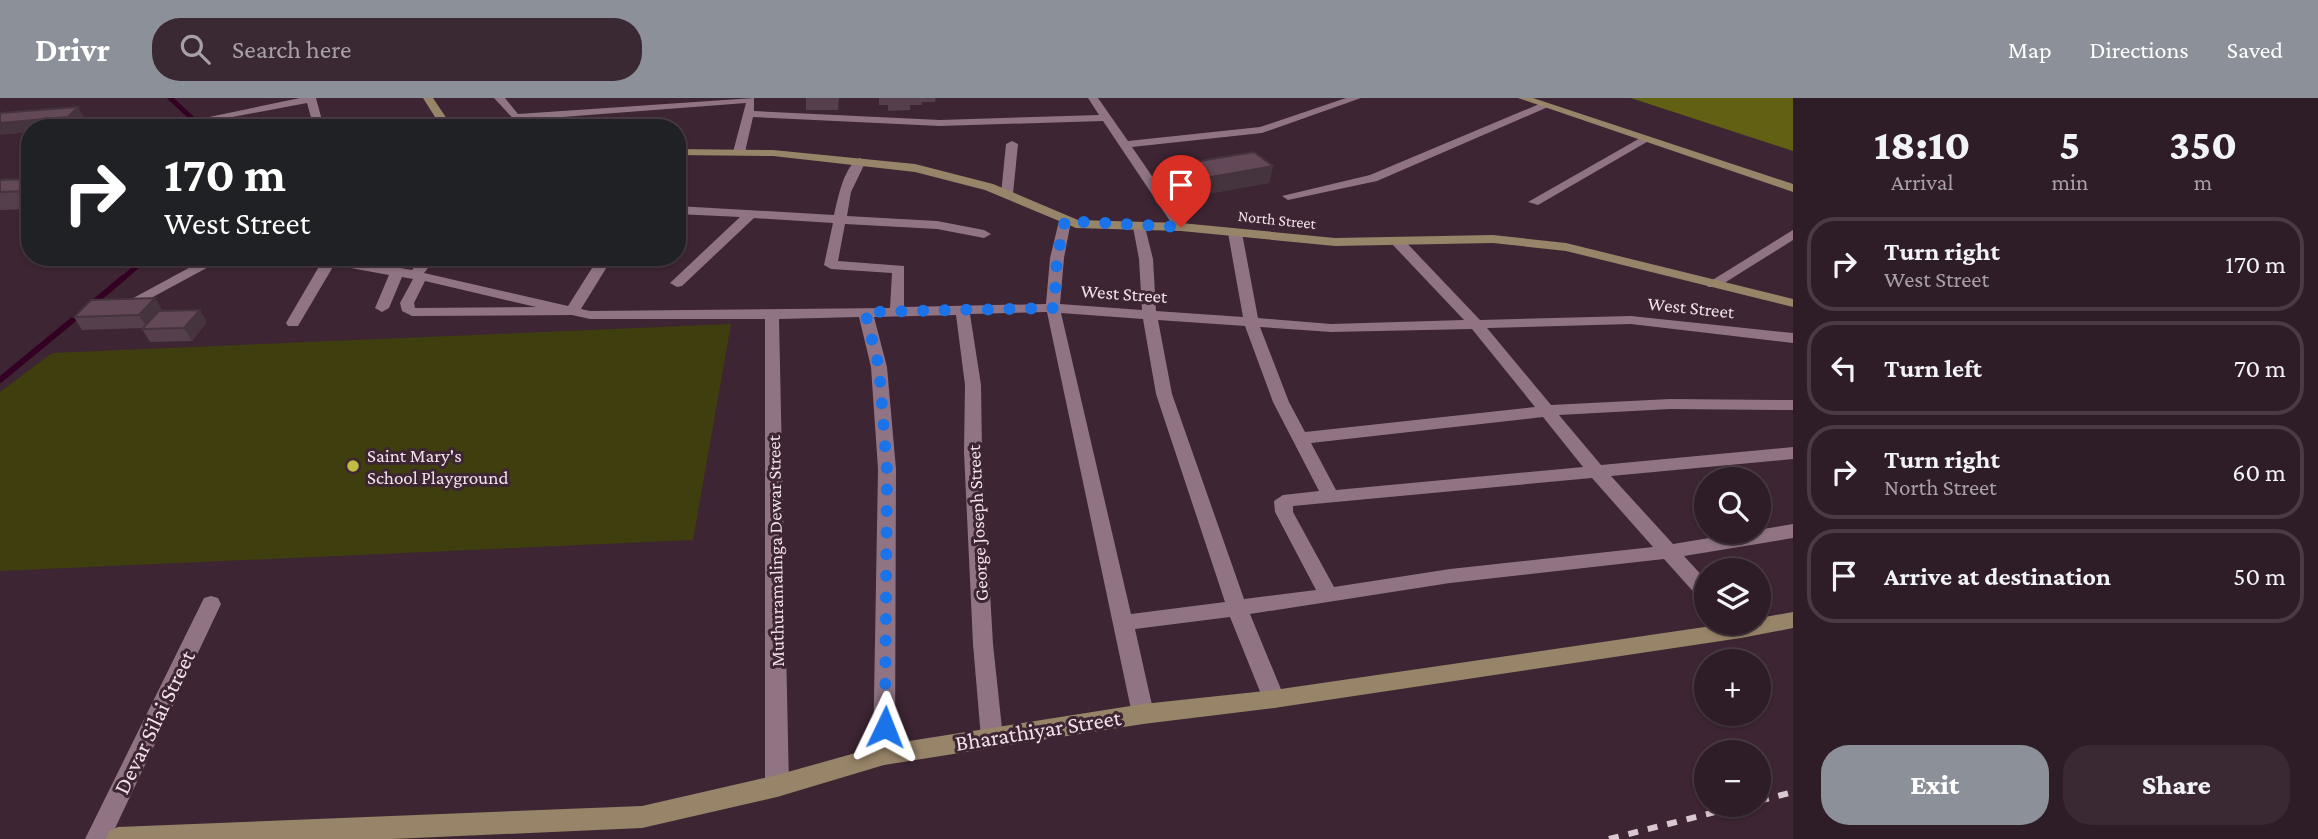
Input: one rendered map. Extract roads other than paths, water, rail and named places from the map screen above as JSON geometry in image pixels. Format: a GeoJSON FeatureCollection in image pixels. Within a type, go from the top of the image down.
{"type":"FeatureCollection","features":[{"type":"Feature","properties":{"kind":"street"},"geometry":{"type":"LineString","coordinates":[[499,98],[515,117],[572,115],[713,100],[751,99],[740,152]]}},
{"type":"Feature","properties":{"kind":"street"},"geometry":{"type":"LineString","coordinates":[[1093,98],[1181,227]]}},
{"type":"Feature","properties":{"kind":"street"},"geometry":{"type":"LineString","coordinates":[[1124,145],[1262,130],[1356,98]]}},
{"type":"Feature","properties":{"kind":"street"},"geometry":{"type":"LineString","coordinates":[[1523,98],[1793,188]]}},
{"type":"Feature","properties":{"kind":"street"},"geometry":{"type":"LineString","coordinates":[[206,119],[311,99],[316,119]]}},
{"type":"Feature","properties":{"kind":"street"},"geometry":{"type":"LineString","coordinates":[[432,99],[443,119]]}},
{"type":"Feature","properties":{"kind":"street"},"geometry":{"type":"LineString","coordinates":[[572,115],[573,101]]}},
{"type":"Feature","properties":{"kind":"street"},"geometry":{"type":"LineString","coordinates":[[1288,196],[1373,178],[1544,105]]}},
{"type":"Feature","properties":{"kind":"street"},"geometry":{"type":"LineString","coordinates":[[748,114],[940,123],[1107,118]]}},
{"type":"Feature","properties":{"kind":"street"},"geometry":{"type":"LineString","coordinates":[[1535,202],[1646,139]]}},
{"type":"Feature","properties":{"kind":"street"},"geometry":{"type":"LineString","coordinates":[[1007,194],[1012,144]]}},
{"type":"Feature","properties":{"kind":"street","name":"North Street"},"geometry":{"type":"LineString","coordinates":[[686,152],[740,152],[860,161],[967,180],[1007,194],[1065,221],[1139,227],[1181,227],[1303,240],[1531,242],[1566,247],[1793,303]]}},
{"type":"Feature","properties":{"kind":"street"},"geometry":{"type":"LineString","coordinates":[[860,161],[845,192],[837,220],[831,265],[898,269],[897,311]]}},
{"type":"Feature","properties":{"kind":"street"},"geometry":{"type":"LineString","coordinates":[[686,211],[937,225],[984,234]]}},
{"type":"Feature","properties":{"kind":"street"},"geometry":{"type":"LineString","coordinates":[[677,283],[750,216]]}},
{"type":"Feature","properties":{"kind":"street"},"geometry":{"type":"LineString","coordinates":[[1065,221],[1057,258],[1054,308],[1143,714]]}},
{"type":"Feature","properties":{"kind":"street"},"geometry":{"type":"LineString","coordinates":[[1139,227],[1146,259],[1149,313],[1164,394],[1237,608],[1274,699]]}},
{"type":"Feature","properties":{"kind":"street"},"geometry":{"type":"LineString","coordinates":[[1235,233],[1251,322],[1281,402],[1329,494]]}},
{"type":"Feature","properties":{"kind":"street"},"geometry":{"type":"LineString","coordinates":[[1713,284],[1793,234]]}},
{"type":"Feature","properties":{"kind":"street"},"geometry":{"type":"LineString","coordinates":[[1396,241],[1476,324],[1550,411],[1596,471],[1694,580]]}},
{"type":"Feature","properties":{"kind":"street"},"geometry":{"type":"LineString","coordinates":[[133,302],[203,266]]}},
{"type":"Feature","properties":{"kind":"street"},"geometry":{"type":"LineString","coordinates":[[293,323],[326,266]]}},
{"type":"Feature","properties":{"kind":"street","name":"West Street"},"geometry":{"type":"LineString","coordinates":[[361,266],[418,276],[590,315],[772,315],[1054,308],[1331,328],[1631,320],[1793,338]]}},
{"type":"Feature","properties":{"kind":"street"},"geometry":{"type":"LineString","coordinates":[[424,266],[407,303],[407,308],[412,312],[572,311],[600,266]]}},
{"type":"Feature","properties":{"kind":"street"},"geometry":{"type":"LineString","coordinates":[[382,308],[397,273]]}},
{"type":"Feature","properties":{"kind":"street","name":"George Joseph Street"},"geometry":{"type":"LineString","coordinates":[[962,309],[972,385],[983,644],[992,738]]}},
{"type":"Feature","properties":{"kind":"street"},"geometry":{"type":"LineString","coordinates":[[865,312],[879,367],[887,470],[884,755]]}},
{"type":"Feature","properties":{"kind":"street","name":"Muthuramalinga Dewar Street"},"geometry":{"type":"LineString","coordinates":[[772,315],[777,786]]}},
{"type":"Feature","properties":{"kind":"street"},"geometry":{"type":"LineString","coordinates":[[1300,438],[1550,411],[1703,403],[1793,405]]}},
{"type":"Feature","properties":{"kind":"street"},"geometry":{"type":"LineString","coordinates":[[1329,596],[1282,505],[1290,498],[1793,453]]}},
{"type":"Feature","properties":{"kind":"street"},"geometry":{"type":"LineString","coordinates":[[1121,623],[1329,596],[1450,576],[1668,552],[1793,531]]}},
{"type":"Feature","properties":{"kind":"street","name":"Devar Silai Street"},"geometry":{"type":"LineString","coordinates":[[97,839],[211,604]]}},
{"type":"Feature","properties":{"kind":"street","name":"Bharathiyar Street"},"geometry":{"type":"LineString","coordinates":[[1771,623],[1793,620]]}},
{"type":"Feature","properties":{"kind":"street","name":"Bharathiyar Street"},"geometry":{"type":"LineString","coordinates":[[118,839],[642,817],[777,786],[884,755],[1143,714],[1274,699],[1694,634]]}},
{"type":"Feature","properties":{"kind":"waterway"},"geometry":{"type":"LineString","coordinates":[[170,98],[193,119]]}},
{"type":"Feature","properties":{"kind":"waterway"},"geometry":{"type":"LineString","coordinates":[[121,280],[137,266]]}},
{"type":"Feature","properties":{"kind":"waterway"},"geometry":{"type":"LineString","coordinates":[[92,304],[123,278]]}},
{"type":"Feature","properties":{"kind":"waterway"},"geometry":{"type":"LineString","coordinates":[[0,380],[80,314]]}},
{"type":"Feature","properties":{"kind":"railway"},"geometry":{"type":"LineString","coordinates":[[1771,798],[1793,792]]}},
{"type":"Feature","properties":{"kind":"railway"},"geometry":{"type":"LineString","coordinates":[[1609,839],[1696,817]]}},
{"type":"Feature","properties":{"kind":"place","name":"Saint Mary's School Playground"},"geometry":{"type":"Point","coordinates":[353,466]}}]}
